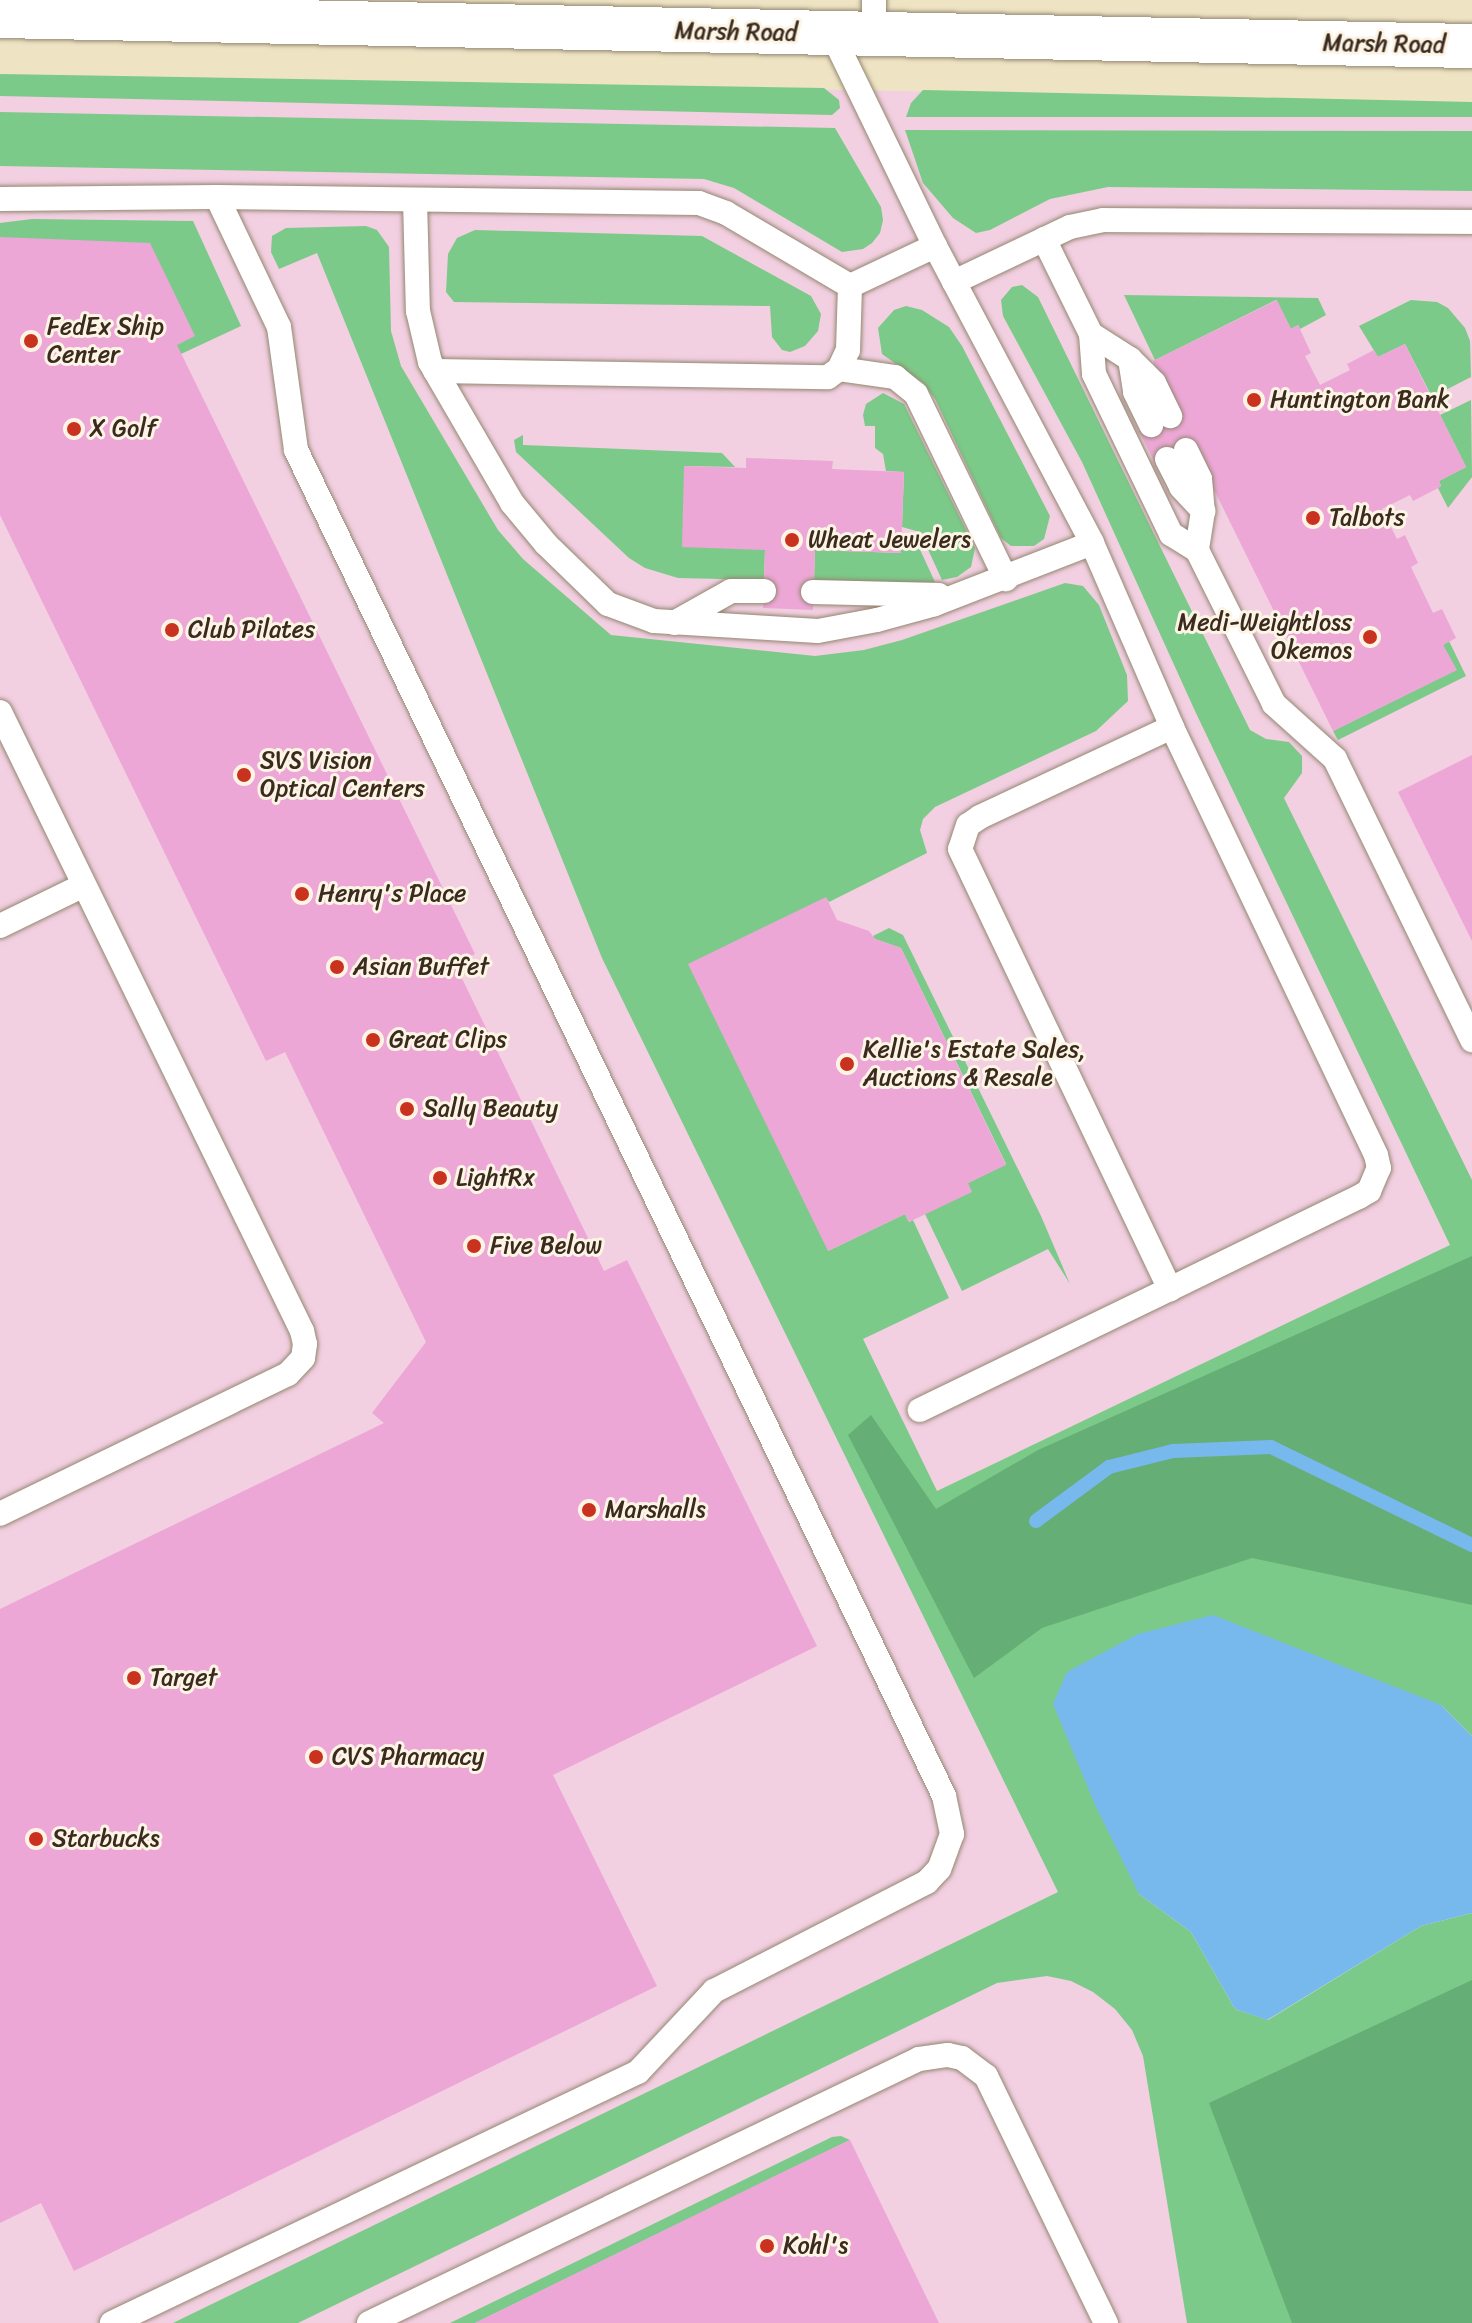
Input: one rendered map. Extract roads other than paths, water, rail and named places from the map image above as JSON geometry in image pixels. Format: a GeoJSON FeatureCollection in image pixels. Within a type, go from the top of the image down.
{"type":"FeatureCollection","features":[{"type":"Feature","properties":{"kind":"main road","name":"Marsh Road"},"geometry":{"type":"LineString","coordinates":[[0,16],[860,23],[1472,46]]}},
{"type":"Feature","properties":{"kind":"lane"},"geometry":{"type":"LineString","coordinates":[[860,23],[935,246],[1092,543],[1172,727],[1376,1155],[1379,1168],[1369,1191],[1359,1197],[920,1410]]}},
{"type":"Feature","properties":{"kind":"lane"},"geometry":{"type":"LineString","coordinates":[[0,199],[217,197],[699,203],[726,213],[850,286]]}},
{"type":"Feature","properties":{"kind":"lane"},"geometry":{"type":"LineString","coordinates":[[112,2323],[638,2072],[714,1991],[927,1882],[939,1869],[952,1834],[951,1815],[937,1782],[296,450],[279,327],[217,197]]}},
{"type":"Feature","properties":{"kind":"lane"},"geometry":{"type":"LineString","coordinates":[[415,200],[420,329],[435,371],[512,503],[546,544],[608,604],[633,616],[674,623],[818,631],[877,620],[956,596],[1092,543]]}},
{"type":"Feature","properties":{"kind":"lane"},"geometry":{"type":"LineString","coordinates":[[954,282],[1070,227],[1103,220],[1472,222]]}},
{"type":"Feature","properties":{"kind":"lane"},"geometry":{"type":"LineString","coordinates":[[1044,239],[1091,334],[1094,374],[1171,534],[1197,550],[1274,704],[1325,748],[1341,771],[1472,1040]]}},
{"type":"Feature","properties":{"kind":"lane"},"geometry":{"type":"LineString","coordinates":[[850,286],[935,246]]}},
{"type":"Feature","properties":{"kind":"lane"},"geometry":{"type":"LineString","coordinates":[[435,371],[828,377],[839,369],[848,350],[850,286]]}},
{"type":"Feature","properties":{"kind":"lane"},"geometry":{"type":"LineString","coordinates":[[1091,334],[1130,359],[1154,383],[1161,421]]}},
{"type":"Feature","properties":{"kind":"lane"},"geometry":{"type":"LineString","coordinates":[[839,369],[895,377],[916,394],[1006,579]]}},
{"type":"Feature","properties":{"kind":"lane"},"geometry":{"type":"LineString","coordinates":[[1177,454],[1181,487],[1203,511],[1197,550]]}},
{"type":"Feature","properties":{"kind":"lane"},"geometry":{"type":"LineString","coordinates":[[674,623],[731,591],[764,591]]}},
{"type":"Feature","properties":{"kind":"lane"},"geometry":{"type":"LineString","coordinates":[[813,592],[956,596]]}},
{"type":"Feature","properties":{"kind":"lane"},"geometry":{"type":"LineString","coordinates":[[0,712],[302,1331],[305,1344],[303,1358],[288,1374],[0,1514]]}},
{"type":"Feature","properties":{"kind":"lane"},"geometry":{"type":"LineString","coordinates":[[1170,1289],[960,849],[968,825],[980,817],[1172,727]]}},
{"type":"Feature","properties":{"kind":"lane"},"geometry":{"type":"LineString","coordinates":[[0,926],[84,885]]}},
{"type":"Feature","properties":{"kind":"lane"},"geometry":{"type":"LineString","coordinates":[[369,2323],[919,2059],[948,2055],[962,2058],[986,2076],[1106,2323]]}},
{"type":"Feature","properties":{"kind":"water"},"geometry":{"type":"Polygon","coordinates":[[[1213,1615],[1441,1705],[1472,1736],[1472,1913],[1421,1926],[1267,2020],[1235,2009],[1191,1932],[1139,1894],[1096,1807],[1053,1704],[1067,1672],[1138,1634],[1213,1615]]]}},
{"type":"Feature","properties":{"kind":"waterway"},"geometry":{"type":"LineString","coordinates":[[1036,1521],[1109,1467],[1173,1451],[1271,1447],[1472,1545]]}},
{"type":"Feature","properties":{"kind":"place","name":"FedEx Ship Center"},"geometry":{"type":"Point","coordinates":[31,341]}},
{"type":"Feature","properties":{"kind":"place","name":"Huntington Bank"},"geometry":{"type":"Point","coordinates":[1254,400]}},
{"type":"Feature","properties":{"kind":"place","name":"X Golf"},"geometry":{"type":"Point","coordinates":[74,429]}},
{"type":"Feature","properties":{"kind":"place","name":"Talbots"},"geometry":{"type":"Point","coordinates":[1313,518]}},
{"type":"Feature","properties":{"kind":"place","name":"Wheat Jewelers"},"geometry":{"type":"Point","coordinates":[792,540]}},
{"type":"Feature","properties":{"kind":"place","name":"Club Pilates"},"geometry":{"type":"Point","coordinates":[172,630]}},
{"type":"Feature","properties":{"kind":"place","name":"Medi-Weightloss Okemos"},"geometry":{"type":"Point","coordinates":[1370,637]}},
{"type":"Feature","properties":{"kind":"place","name":"SVS Vision Optical Centers"},"geometry":{"type":"Point","coordinates":[244,775]}},
{"type":"Feature","properties":{"kind":"place","name":"Henry's Place"},"geometry":{"type":"Point","coordinates":[302,894]}},
{"type":"Feature","properties":{"kind":"place","name":"Asian Buffet"},"geometry":{"type":"Point","coordinates":[337,967]}},
{"type":"Feature","properties":{"kind":"place","name":"Great Clips"},"geometry":{"type":"Point","coordinates":[373,1040]}},
{"type":"Feature","properties":{"kind":"place","name":"Kellie's Estate Sales, Auctions & Resale"},"geometry":{"type":"Point","coordinates":[847,1064]}},
{"type":"Feature","properties":{"kind":"place","name":"Sally Beauty"},"geometry":{"type":"Point","coordinates":[407,1109]}},
{"type":"Feature","properties":{"kind":"place","name":"LightRx"},"geometry":{"type":"Point","coordinates":[440,1178]}},
{"type":"Feature","properties":{"kind":"place","name":"Five Below"},"geometry":{"type":"Point","coordinates":[474,1246]}},
{"type":"Feature","properties":{"kind":"place","name":"Marshalls"},"geometry":{"type":"Point","coordinates":[589,1510]}},
{"type":"Feature","properties":{"kind":"place","name":"Target"},"geometry":{"type":"Point","coordinates":[134,1678]}},
{"type":"Feature","properties":{"kind":"place","name":"CVS Pharmacy"},"geometry":{"type":"Point","coordinates":[316,1757]}},
{"type":"Feature","properties":{"kind":"place","name":"Starbucks"},"geometry":{"type":"Point","coordinates":[36,1839]}},
{"type":"Feature","properties":{"kind":"place","name":"Kohl's"},"geometry":{"type":"Point","coordinates":[767,2246]}}]}
